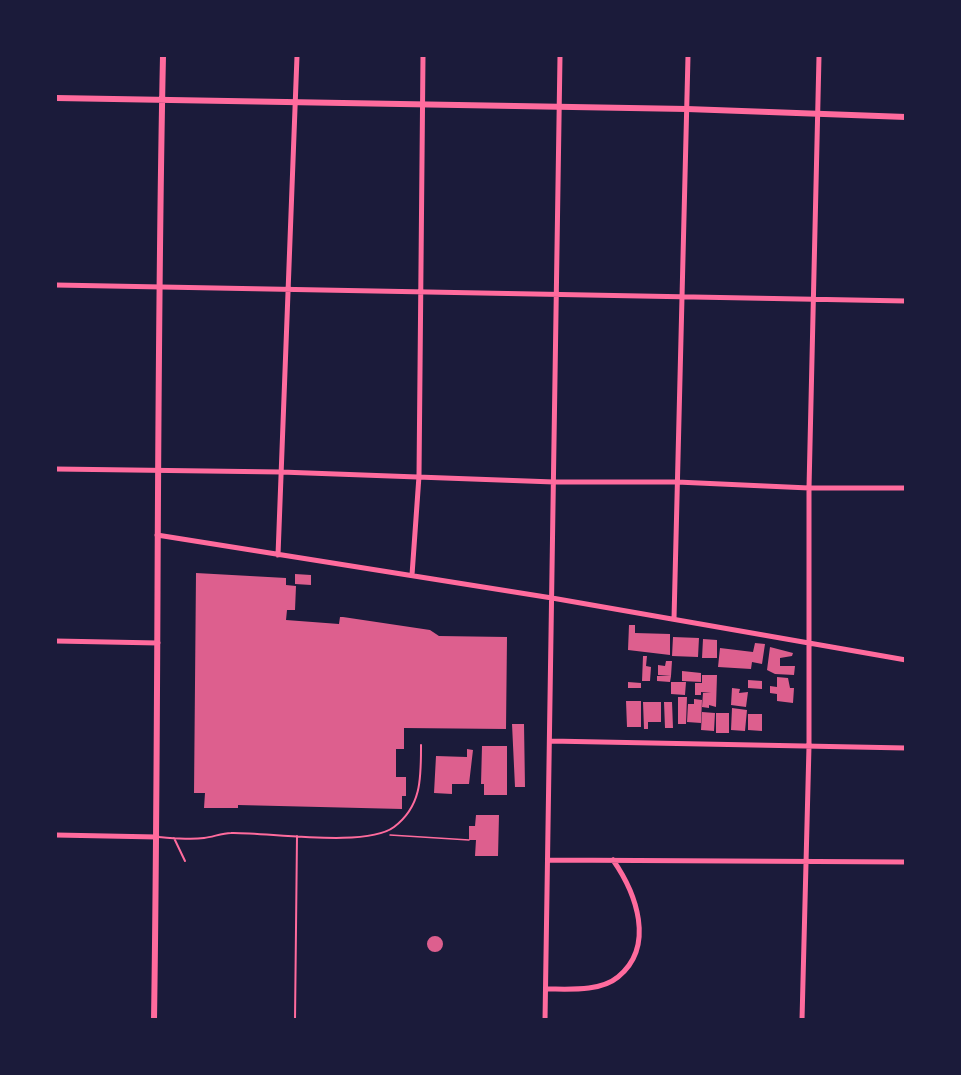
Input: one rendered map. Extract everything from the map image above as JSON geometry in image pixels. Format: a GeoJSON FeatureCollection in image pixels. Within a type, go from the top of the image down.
{"type":"FeatureCollection","features":[{"type":"Feature","properties":{"kind":"street"},"geometry":{"type":"LineString","coordinates":[[154,1020],[157,837],[157,471],[163,56]]}},
{"type":"Feature","properties":{"kind":"street"},"geometry":{"type":"LineString","coordinates":[[278,555],[297,56]]}},
{"type":"Feature","properties":{"kind":"street"},"geometry":{"type":"LineString","coordinates":[[412,575],[419,476],[423,56]]}},
{"type":"Feature","properties":{"kind":"street"},"geometry":{"type":"LineString","coordinates":[[545,1020],[560,56]]}},
{"type":"Feature","properties":{"kind":"street"},"geometry":{"type":"LineString","coordinates":[[674,619],[688,56]]}},
{"type":"Feature","properties":{"kind":"street"},"geometry":{"type":"LineString","coordinates":[[802,1020],[810,642],[809,488],[819,56]]}},
{"type":"Feature","properties":{"kind":"street"},"geometry":{"type":"LineString","coordinates":[[56,98],[559,106],[906,117]]}},
{"type":"Feature","properties":{"kind":"street"},"geometry":{"type":"LineString","coordinates":[[56,285],[906,301]]}},
{"type":"Feature","properties":{"kind":"street"},"geometry":{"type":"LineString","coordinates":[[56,470],[281,472],[554,482],[677,482],[809,488],[906,488]]}},
{"type":"Feature","properties":{"kind":"street"},"geometry":{"type":"LineString","coordinates":[[157,535],[552,598],[906,660]]}},
{"type":"Feature","properties":{"kind":"street"},"geometry":{"type":"LineString","coordinates":[[56,641],[158,643]]}},
{"type":"Feature","properties":{"kind":"street"},"geometry":{"type":"LineString","coordinates":[[550,741],[906,747]]}},
{"type":"Feature","properties":{"kind":"street"},"geometry":{"type":"LineString","coordinates":[[56,835],[157,837]]}},
{"type":"Feature","properties":{"kind":"street"},"geometry":{"type":"LineString","coordinates":[[548,860],[906,862]]}},
{"type":"Feature","properties":{"kind":"street"},"geometry":{"type":"LineString","coordinates":[[546,989],[599,986],[617,978],[630,962],[638,945],[639,925],[635,901],[625,878],[612,860]]}},
{"type":"Feature","properties":{"kind":"lane"},"geometry":{"type":"LineString","coordinates":[[157,837],[202,839],[229,833],[297,836],[383,834],[409,812],[418,797],[421,779],[421,745]]}},
{"type":"Feature","properties":{"kind":"lane"},"geometry":{"type":"LineString","coordinates":[[295,1020],[297,836]]}},
{"type":"Feature","properties":{"kind":"lane"},"geometry":{"type":"LineString","coordinates":[[174,838],[185,861]]}},
{"type":"Feature","properties":{"kind":"path"},"geometry":{"type":"LineString","coordinates":[[383,834],[469,840]]}},
{"type":"Feature","properties":{"kind":"building"},"geometry":{"type":"Polygon","coordinates":[[[196,573],[286,578],[286,585],[296,586],[295,610],[287,610],[286,620],[339,624],[340,617],[343,617],[430,630],[439,636],[507,637],[506,729],[404,728],[404,749],[396,749],[396,777],[406,777],[406,796],[402,796],[402,809],[238,805],[238,808],[204,808],[205,793],[194,793],[196,573]]]}},
{"type":"Feature","properties":{"kind":"building"},"geometry":{"type":"Polygon","coordinates":[[[295,574],[311,575],[311,585],[295,584],[295,574]]]}},
{"type":"Feature","properties":{"kind":"building"},"geometry":{"type":"Polygon","coordinates":[[[629,625],[635,625],[635,633],[670,634],[670,655],[628,650],[629,625]]]}},
{"type":"Feature","properties":{"kind":"building"},"geometry":{"type":"Polygon","coordinates":[[[673,637],[699,638],[698,657],[672,656],[673,637]]]}},
{"type":"Feature","properties":{"kind":"building"},"geometry":{"type":"Polygon","coordinates":[[[703,639],[717,640],[717,658],[702,658],[703,639]]]}},
{"type":"Feature","properties":{"kind":"building"},"geometry":{"type":"Polygon","coordinates":[[[755,643],[765,644],[762,664],[752,662],[751,669],[718,667],[720,648],[753,652],[755,643]]]}},
{"type":"Feature","properties":{"kind":"building"},"geometry":{"type":"Polygon","coordinates":[[[770,647],[793,653],[792,656],[780,658],[780,666],[795,666],[794,675],[775,674],[767,670],[770,647]]]}},
{"type":"Feature","properties":{"kind":"building"},"geometry":{"type":"Polygon","coordinates":[[[643,656],[647,656],[646,666],[651,667],[650,681],[642,681],[643,656]]]}},
{"type":"Feature","properties":{"kind":"building"},"geometry":{"type":"Polygon","coordinates":[[[666,661],[672,661],[671,676],[658,675],[658,665],[665,666],[666,661]]]}},
{"type":"Feature","properties":{"kind":"building"},"geometry":{"type":"Polygon","coordinates":[[[682,671],[701,673],[701,682],[682,681],[682,671]]]}},
{"type":"Feature","properties":{"kind":"building"},"geometry":{"type":"Polygon","coordinates":[[[702,675],[717,675],[716,707],[709,705],[709,708],[702,707],[703,693],[711,693],[701,692],[701,695],[695,695],[695,683],[702,683],[702,675]]]}},
{"type":"Feature","properties":{"kind":"building"},"geometry":{"type":"Polygon","coordinates":[[[657,676],[671,676],[670,682],[657,681],[657,676]]]}},
{"type":"Feature","properties":{"kind":"building"},"geometry":{"type":"Polygon","coordinates":[[[777,677],[788,678],[790,688],[794,688],[793,703],[777,701],[777,694],[770,693],[770,686],[777,687],[777,677]]]}},
{"type":"Feature","properties":{"kind":"building"},"geometry":{"type":"Polygon","coordinates":[[[748,680],[762,681],[762,689],[748,688],[748,680]]]}},
{"type":"Feature","properties":{"kind":"building"},"geometry":{"type":"Polygon","coordinates":[[[628,682],[641,683],[641,688],[628,688],[628,682]]]}},
{"type":"Feature","properties":{"kind":"building"},"geometry":{"type":"Polygon","coordinates":[[[671,682],[686,682],[685,695],[671,694],[671,682]]]}},
{"type":"Feature","properties":{"kind":"building"},"geometry":{"type":"Polygon","coordinates":[[[732,688],[740,689],[739,693],[748,692],[746,707],[731,705],[732,688]]]}},
{"type":"Feature","properties":{"kind":"building"},"geometry":{"type":"Polygon","coordinates":[[[678,697],[687,697],[686,724],[678,724],[678,697]]]}},
{"type":"Feature","properties":{"kind":"building"},"geometry":{"type":"Polygon","coordinates":[[[694,699],[702,700],[701,723],[687,722],[688,704],[694,704],[694,699]]]}},
{"type":"Feature","properties":{"kind":"building"},"geometry":{"type":"Polygon","coordinates":[[[626,701],[641,701],[641,727],[627,727],[626,701]]]}},
{"type":"Feature","properties":{"kind":"building"},"geometry":{"type":"Polygon","coordinates":[[[643,702],[661,702],[661,722],[648,722],[648,729],[644,729],[643,702]]]}},
{"type":"Feature","properties":{"kind":"building"},"geometry":{"type":"Polygon","coordinates":[[[664,702],[672,702],[673,728],[665,728],[664,702]]]}},
{"type":"Feature","properties":{"kind":"building"},"geometry":{"type":"Polygon","coordinates":[[[732,708],[747,710],[745,731],[731,730],[732,708]]]}},
{"type":"Feature","properties":{"kind":"building"},"geometry":{"type":"Polygon","coordinates":[[[702,712],[715,713],[714,731],[701,730],[702,712]]]}},
{"type":"Feature","properties":{"kind":"building"},"geometry":{"type":"Polygon","coordinates":[[[716,713],[729,713],[729,733],[716,733],[716,713]]]}},
{"type":"Feature","properties":{"kind":"building"},"geometry":{"type":"Polygon","coordinates":[[[748,714],[762,714],[762,731],[748,730],[748,714]]]}},
{"type":"Feature","properties":{"kind":"building"},"geometry":{"type":"Polygon","coordinates":[[[512,724],[524,724],[525,787],[515,787],[512,724]]]}},
{"type":"Feature","properties":{"kind":"building"},"geometry":{"type":"Polygon","coordinates":[[[482,746],[507,746],[507,795],[484,795],[484,784],[481,784],[482,746]]]}},
{"type":"Feature","properties":{"kind":"building"},"geometry":{"type":"Polygon","coordinates":[[[467,749],[473,750],[469,784],[452,784],[452,794],[434,793],[436,756],[467,757],[467,749]]]}},
{"type":"Feature","properties":{"kind":"building"},"geometry":{"type":"Polygon","coordinates":[[[476,815],[499,815],[498,856],[475,856],[476,840],[469,840],[469,826],[475,826],[476,815]]]}},
{"type":"Feature","properties":{"kind":"building"},"geometry":{"type":"Polygon","coordinates":[[[435,936],[443,944],[435,952],[427,944],[435,936]]]}}]}
